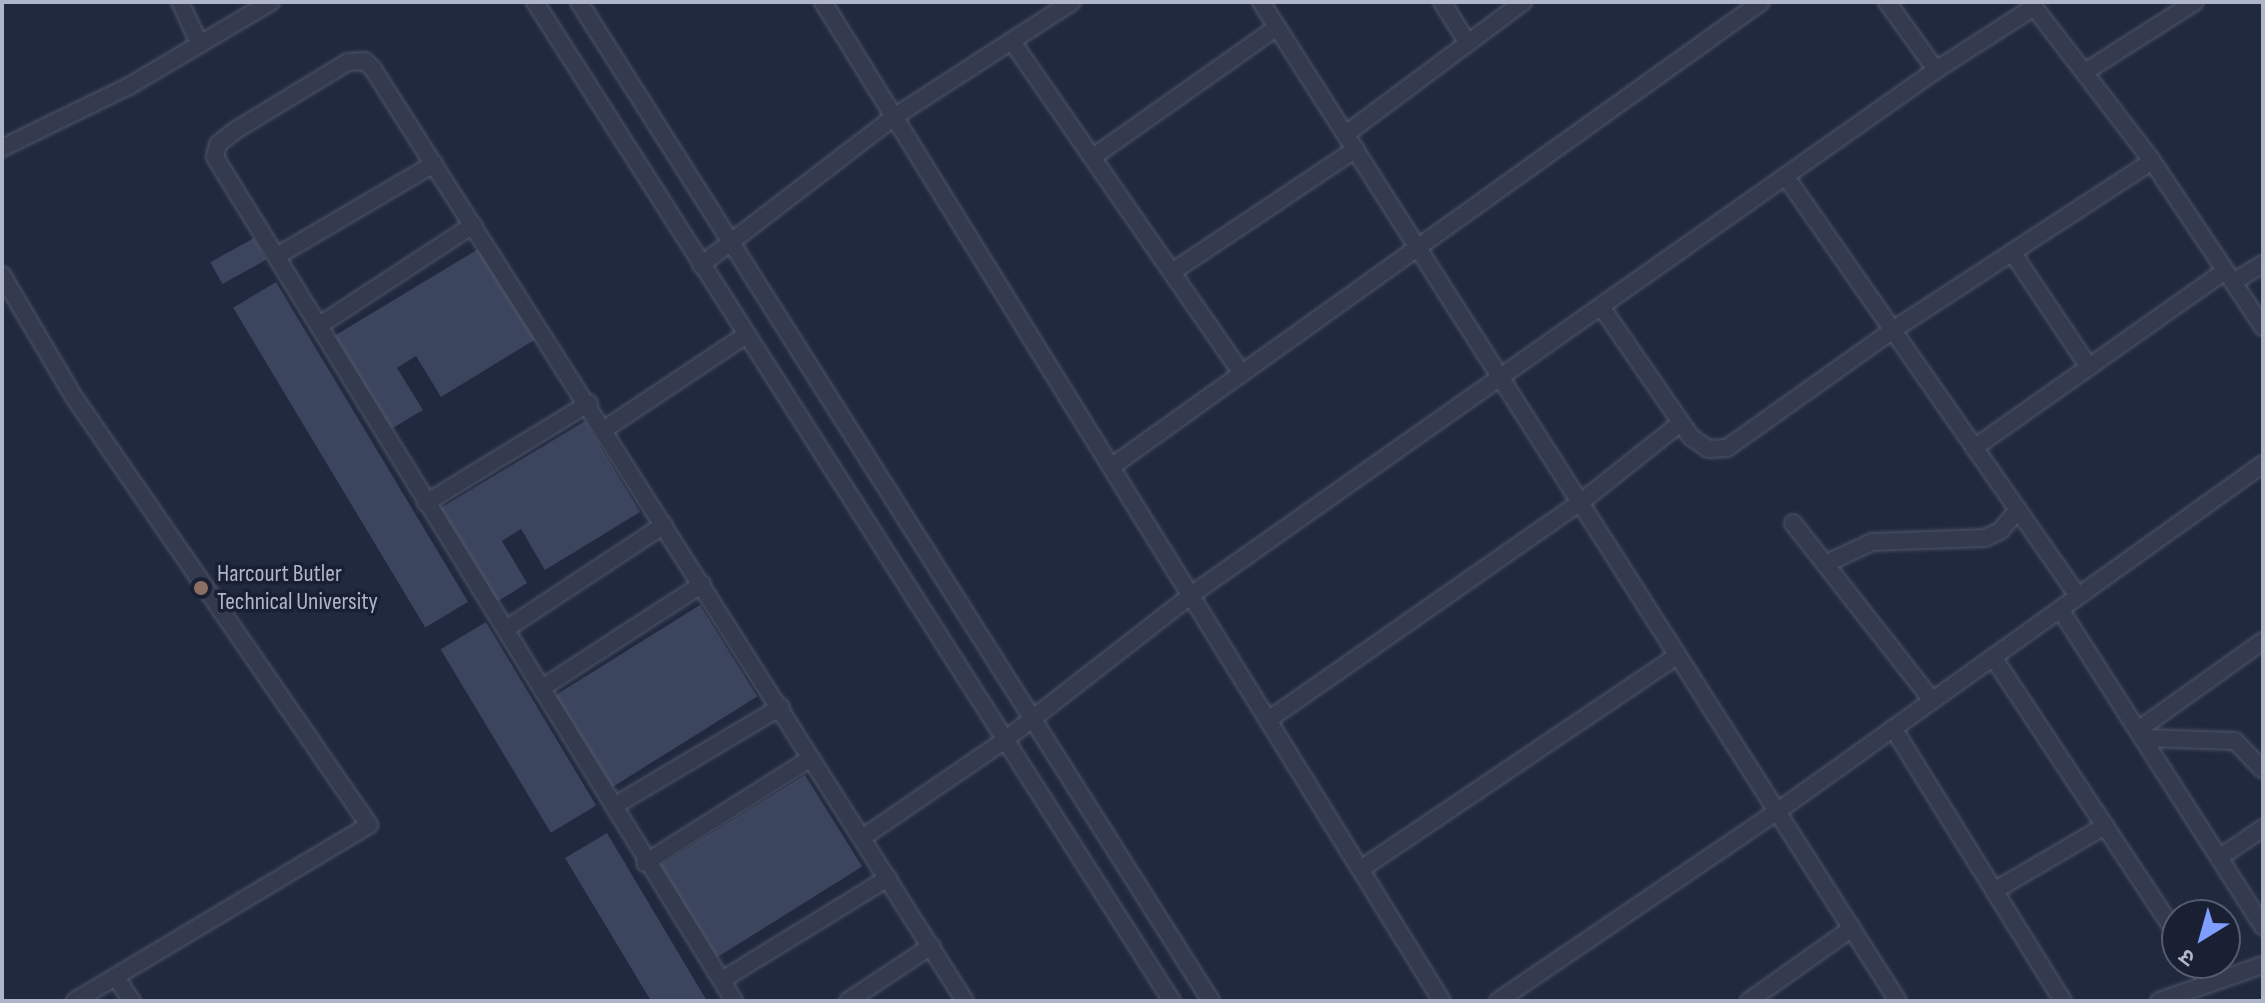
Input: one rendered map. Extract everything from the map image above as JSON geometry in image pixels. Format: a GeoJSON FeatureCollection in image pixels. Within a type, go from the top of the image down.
{"type":"FeatureCollection","features":[{"type":"Feature","properties":{"kind":"street"},"geometry":{"type":"LineString","coordinates":[[180,2],[200,45]]}},
{"type":"Feature","properties":{"kind":"street"},"geometry":{"type":"LineString","coordinates":[[2,148],[200,45],[271,2]]}},
{"type":"Feature","properties":{"kind":"street"},"geometry":{"type":"LineString","coordinates":[[535,2],[1172,1001]]}},
{"type":"Feature","properties":{"kind":"street"},"geometry":{"type":"LineString","coordinates":[[579,2],[1211,1001]]}},
{"type":"Feature","properties":{"kind":"street"},"geometry":{"type":"LineString","coordinates":[[823,2],[1442,1001]]}},
{"type":"Feature","properties":{"kind":"street"},"geometry":{"type":"LineString","coordinates":[[701,265],[894,117],[1013,43],[1072,2]]}},
{"type":"Feature","properties":{"kind":"street"},"geometry":{"type":"LineString","coordinates":[[1261,2],[1898,1001]]}},
{"type":"Feature","properties":{"kind":"street"},"geometry":{"type":"LineString","coordinates":[[1442,2],[1467,42]]}},
{"type":"Feature","properties":{"kind":"street"},"geometry":{"type":"LineString","coordinates":[[1346,134],[1523,2]]}},
{"type":"Feature","properties":{"kind":"street"},"geometry":{"type":"LineString","coordinates":[[1111,467],[1417,243],[1761,2]]}},
{"type":"Feature","properties":{"kind":"street"},"geometry":{"type":"LineString","coordinates":[[1887,2],[1936,70]]}},
{"type":"Feature","properties":{"kind":"street"},"geometry":{"type":"LineString","coordinates":[[2085,72],[2195,2]]}},
{"type":"Feature","properties":{"kind":"street"},"geometry":{"type":"LineString","coordinates":[[862,838],[1005,740],[1191,595],[1503,379],[2032,4],[2152,161],[2263,327]]}},
{"type":"Feature","properties":{"kind":"street"},"geometry":{"type":"LineString","coordinates":[[1093,157],[1277,27]]}},
{"type":"Feature","properties":{"kind":"street"},"geometry":{"type":"LineString","coordinates":[[1013,43],[1241,372]]}},
{"type":"Feature","properties":{"kind":"street"},"geometry":{"type":"LineString","coordinates":[[734,1001],[645,863],[614,806],[426,503],[214,151],[236,130],[348,62],[369,64],[589,403],[965,1001]]}},
{"type":"Feature","properties":{"kind":"street"},"geometry":{"type":"LineString","coordinates":[[1172,272],[1356,149]]}},
{"type":"Feature","properties":{"kind":"street"},"geometry":{"type":"LineString","coordinates":[[1602,308],[1679,424],[1708,449],[1727,448],[1893,330],[2014,255],[2152,161]]}},
{"type":"Feature","properties":{"kind":"street"},"geometry":{"type":"LineString","coordinates":[[277,256],[434,164]]}},
{"type":"Feature","properties":{"kind":"street"},"geometry":{"type":"LineString","coordinates":[[1786,177],[2078,596]]}},
{"type":"Feature","properties":{"kind":"street"},"geometry":{"type":"LineString","coordinates":[[320,325],[473,225]]}},
{"type":"Feature","properties":{"kind":"street"},"geometry":{"type":"LineString","coordinates":[[2014,255],[2089,367]]}},
{"type":"Feature","properties":{"kind":"street"},"geometry":{"type":"LineString","coordinates":[[1974,448],[2089,367],[2229,277],[2263,264]]}},
{"type":"Feature","properties":{"kind":"street"},"geometry":{"type":"LineString","coordinates":[[2,275],[74,397],[369,825],[117,979],[75,1001]]}},
{"type":"Feature","properties":{"kind":"street"},"geometry":{"type":"LineString","coordinates":[[605,429],[746,335]]}},
{"type":"Feature","properties":{"kind":"street"},"geometry":{"type":"LineString","coordinates":[[426,503],[589,403]]}},
{"type":"Feature","properties":{"kind":"street"},"geometry":{"type":"LineString","coordinates":[[1268,720],[1581,502],[1679,424]]}},
{"type":"Feature","properties":{"kind":"street"},"geometry":{"type":"LineString","coordinates":[[1498,1001],[1778,811],[2263,464]]}},
{"type":"Feature","properties":{"kind":"street"},"geometry":{"type":"LineString","coordinates":[[1825,564],[1872,542],[1985,538],[2000,531],[2017,511]]}},
{"type":"Feature","properties":{"kind":"street"},"geometry":{"type":"LineString","coordinates":[[1793,523],[1932,700]]}},
{"type":"Feature","properties":{"kind":"street"},"geometry":{"type":"LineString","coordinates":[[506,629],[664,525]]}},
{"type":"Feature","properties":{"kind":"street"},"geometry":{"type":"LineString","coordinates":[[542,688],[702,584]]}},
{"type":"Feature","properties":{"kind":"street"},"geometry":{"type":"LineString","coordinates":[[2060,609],[2263,927]]}},
{"type":"Feature","properties":{"kind":"street"},"geometry":{"type":"LineString","coordinates":[[2140,734],[2263,641]]}},
{"type":"Feature","properties":{"kind":"street"},"geometry":{"type":"LineString","coordinates":[[1361,869],[1678,655]]}},
{"type":"Feature","properties":{"kind":"street"},"geometry":{"type":"LineString","coordinates":[[1993,657],[2161,911]]}},
{"type":"Feature","properties":{"kind":"street"},"geometry":{"type":"LineString","coordinates":[[614,806],[781,707]]}},
{"type":"Feature","properties":{"kind":"street"},"geometry":{"type":"LineString","coordinates":[[1893,728],[2063,1001]]}},
{"type":"Feature","properties":{"kind":"street"},"geometry":{"type":"LineString","coordinates":[[2140,734],[2235,741],[2263,770]]}},
{"type":"Feature","properties":{"kind":"street"},"geometry":{"type":"LineString","coordinates":[[645,863],[811,758]]}},
{"type":"Feature","properties":{"kind":"street"},"geometry":{"type":"LineString","coordinates":[[1994,891],[2105,826]]}},
{"type":"Feature","properties":{"kind":"street"},"geometry":{"type":"LineString","coordinates":[[2219,858],[2263,828]]}},
{"type":"Feature","properties":{"kind":"street"},"geometry":{"type":"LineString","coordinates":[[722,980],[888,878]]}},
{"type":"Feature","properties":{"kind":"street"},"geometry":{"type":"LineString","coordinates":[[1749,1001],[1852,928]]}},
{"type":"Feature","properties":{"kind":"street"},"geometry":{"type":"LineString","coordinates":[[848,1001],[931,946]]}},
{"type":"Feature","properties":{"kind":"street"},"geometry":{"type":"LineString","coordinates":[[2159,1001],[2263,965]]}},
{"type":"Feature","properties":{"kind":"street"},"geometry":{"type":"LineString","coordinates":[[117,979],[132,1001]]}},
{"type":"Feature","properties":{"kind":"street"},"geometry":{"type":"LineString","coordinates":[[2207,979],[2210,984]]}},
{"type":"Feature","properties":{"kind":"building"},"geometry":{"type":"Polygon","coordinates":[[[254,238],[266,260],[222,284],[210,262],[254,238]]]}},
{"type":"Feature","properties":{"kind":"building"},"geometry":{"type":"Polygon","coordinates":[[[480,248],[536,339],[441,397],[416,356],[397,368],[423,410],[391,429],[334,336],[480,248]]]}},
{"type":"Feature","properties":{"kind":"building"},"geometry":{"type":"Polygon","coordinates":[[[276,282],[468,602],[425,627],[233,308],[276,282]]]}},
{"type":"Feature","properties":{"kind":"building"},"geometry":{"type":"Polygon","coordinates":[[[585,421],[640,512],[545,570],[521,529],[502,541],[527,583],[495,603],[439,509],[585,421]]]}},
{"type":"Feature","properties":{"kind":"building"},"geometry":{"type":"Polygon","coordinates":[[[700,605],[757,697],[612,787],[555,696],[700,605]]]}},
{"type":"Feature","properties":{"kind":"building"},"geometry":{"type":"Polygon","coordinates":[[[486,622],[596,805],[551,833],[441,649],[486,622]]]}},
{"type":"Feature","properties":{"kind":"building"},"geometry":{"type":"Polygon","coordinates":[[[805,775],[862,867],[717,957],[660,866],[805,775]]]}},
{"type":"Feature","properties":{"kind":"building"},"geometry":{"type":"Polygon","coordinates":[[[607,833],[707,1001],[651,1001],[565,858],[607,833]]]}},
{"type":"Feature","properties":{"kind":"place","name":"Harcourt Butler Technical University"},"geometry":{"type":"Point","coordinates":[201,588]}}]}
